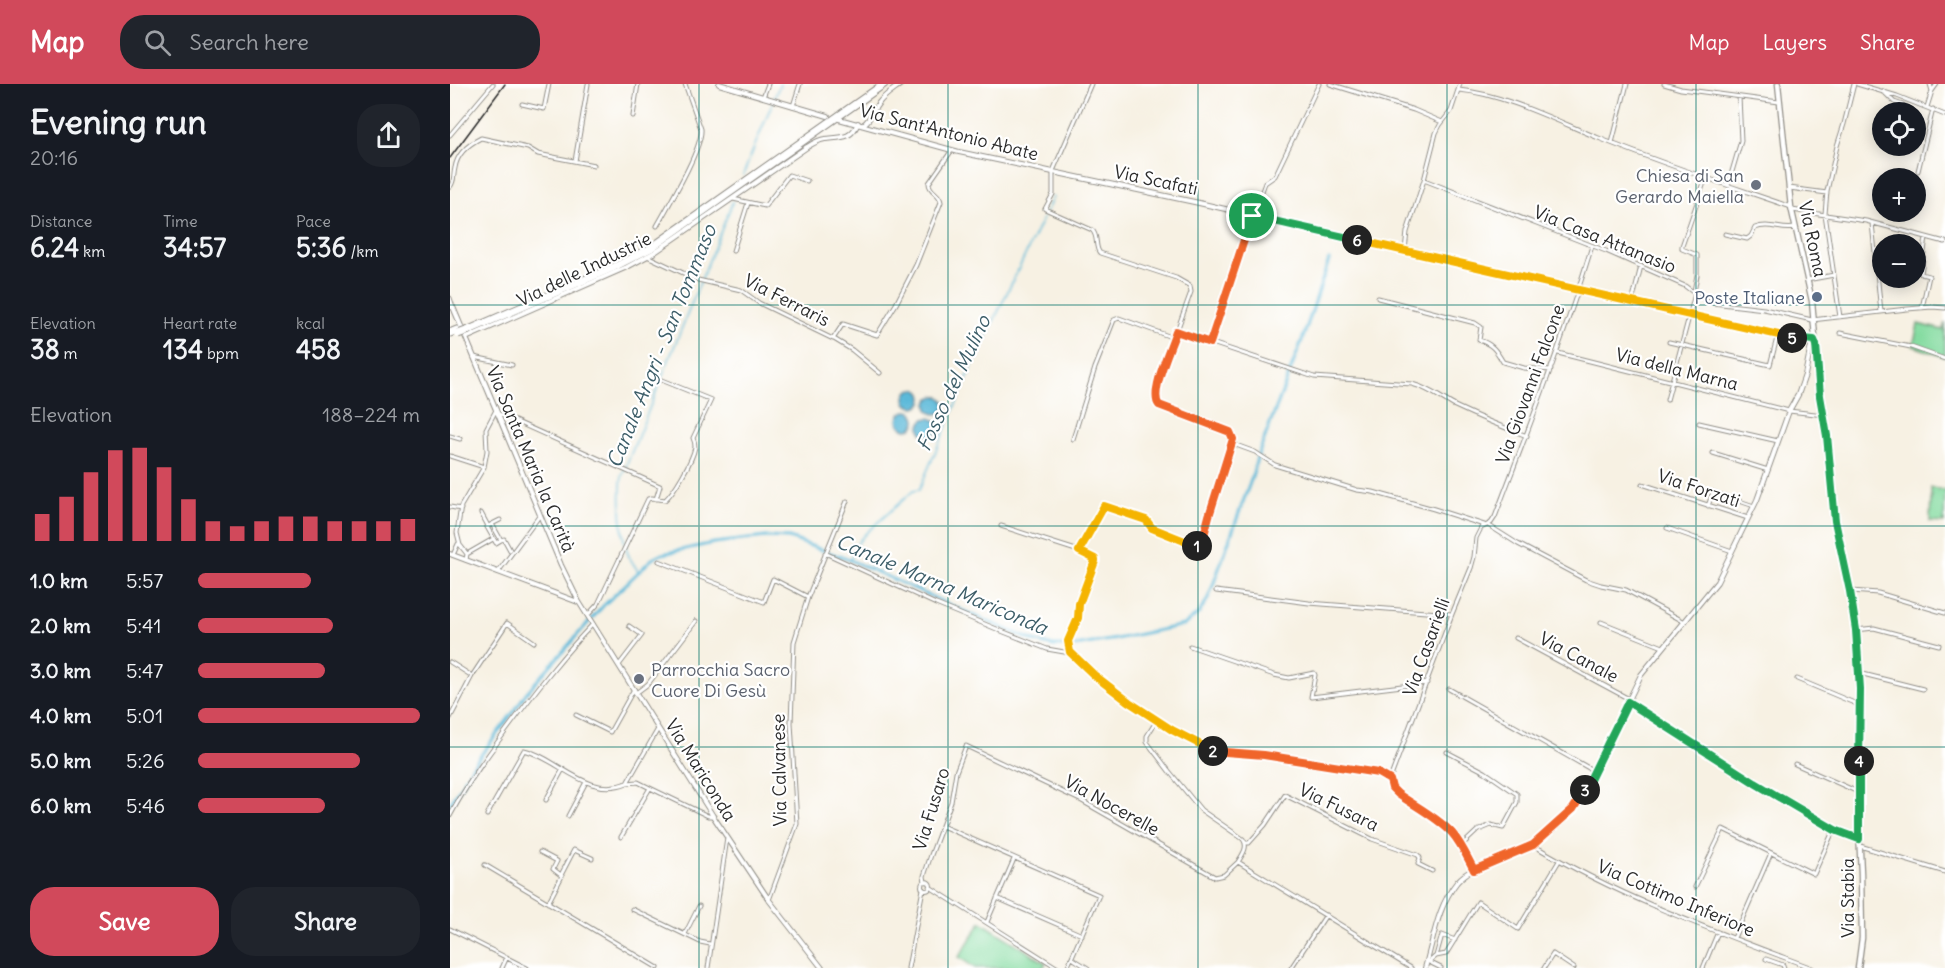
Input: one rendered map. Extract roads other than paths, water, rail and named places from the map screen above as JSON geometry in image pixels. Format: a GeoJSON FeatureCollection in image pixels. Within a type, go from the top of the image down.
{"type":"FeatureCollection","features":[{"type":"Feature","properties":{"kind":"highway"},"geometry":{"type":"LineString","coordinates":[[468,328],[648,245],[877,84]]}},
{"type":"Feature","properties":{"kind":"highway"},"geometry":{"type":"LineString","coordinates":[[454,334],[614,267],[651,248],[884,84]]}},
{"type":"Feature","properties":{"kind":"main road","name":"Via Roma"},"geometry":{"type":"LineString","coordinates":[[1778,84],[1792,209],[1812,301],[1814,340],[1830,470]]}},
{"type":"Feature","properties":{"kind":"main road","name":"Via Stabia"},"geometry":{"type":"LineString","coordinates":[[1830,470],[1835,521],[1856,630],[1859,673],[1858,792],[1862,938],[1858,968]]}},
{"type":"Feature","properties":{"kind":"street"},"geometry":{"type":"LineString","coordinates":[[450,135],[493,84]]}},
{"type":"Feature","properties":{"kind":"street"},"geometry":{"type":"LineString","coordinates":[[522,104],[544,109],[549,84]]}},
{"type":"Feature","properties":{"kind":"street"},"geometry":{"type":"LineString","coordinates":[[575,161],[588,84]]}},
{"type":"Feature","properties":{"kind":"street"},"geometry":{"type":"LineString","coordinates":[[633,116],[638,84]]}},
{"type":"Feature","properties":{"kind":"street"},"geometry":{"type":"LineString","coordinates":[[657,226],[698,147],[701,136],[701,129],[685,84]]}},
{"type":"Feature","properties":{"kind":"street"},"geometry":{"type":"LineString","coordinates":[[719,84],[828,116]]}},
{"type":"Feature","properties":{"kind":"street"},"geometry":{"type":"LineString","coordinates":[[763,97],[768,84]]}},
{"type":"Feature","properties":{"kind":"street"},"geometry":{"type":"LineString","coordinates":[[793,106],[800,84]]}},
{"type":"Feature","properties":{"kind":"street"},"geometry":{"type":"LineString","coordinates":[[870,121],[880,101],[902,84]]}},
{"type":"Feature","properties":{"kind":"street"},"geometry":{"type":"LineString","coordinates":[[1091,84],[1053,171],[1053,194],[1047,210],[1095,232],[1100,253],[1176,278],[1190,286],[1191,292],[1159,380],[1157,403],[1230,432],[1236,445],[1256,452],[1275,465],[1486,525],[1586,580],[1626,590],[1684,621]]}},
{"type":"Feature","properties":{"kind":"street"},"geometry":{"type":"LineString","coordinates":[[1210,343],[1265,183],[1275,176],[1319,84]]}},
{"type":"Feature","properties":{"kind":"street"},"geometry":{"type":"LineString","coordinates":[[1330,84],[1421,112],[1442,122]]}},
{"type":"Feature","properties":{"kind":"street"},"geometry":{"type":"LineString","coordinates":[[1405,251],[1407,232],[1436,133],[1451,111],[1460,84]]}},
{"type":"Feature","properties":{"kind":"street"},"geometry":{"type":"LineString","coordinates":[[1612,143],[1627,84]]}},
{"type":"Feature","properties":{"kind":"street"},"geometry":{"type":"LineString","coordinates":[[1664,84],[1779,102]]}},
{"type":"Feature","properties":{"kind":"street"},"geometry":{"type":"LineString","coordinates":[[1687,89],[1689,84]]}},
{"type":"Feature","properties":{"kind":"street"},"geometry":{"type":"LineString","coordinates":[[1840,317],[1825,214],[1837,146],[1855,84],[1883,91],[1945,115]]}},
{"type":"Feature","properties":{"kind":"street"},"geometry":{"type":"LineString","coordinates":[[1930,84],[1932,91]]}},
{"type":"Feature","properties":{"kind":"street"},"geometry":{"type":"LineString","coordinates":[[1928,107],[1932,91],[1937,84]]}},
{"type":"Feature","properties":{"kind":"street"},"geometry":{"type":"LineString","coordinates":[[1459,90],[1508,102],[1792,209],[1872,223],[1914,234]]}},
{"type":"Feature","properties":{"kind":"street"},"geometry":{"type":"LineString","coordinates":[[1883,91],[1894,102]]}},
{"type":"Feature","properties":{"kind":"street"},"geometry":{"type":"LineString","coordinates":[[1728,185],[1741,141],[1739,97]]}},
{"type":"Feature","properties":{"kind":"street"},"geometry":{"type":"LineString","coordinates":[[1919,168],[1933,110]]}},
{"type":"Feature","properties":{"kind":"street","name":"Via Sant'Antonio Abate"},"geometry":{"type":"LineString","coordinates":[[839,118],[860,124],[870,121],[876,129],[952,150],[1053,171]]}},
{"type":"Feature","properties":{"kind":"street","name":"Via delle Industrie"},"geometry":{"type":"LineString","coordinates":[[466,338],[647,256],[816,142],[851,135],[860,124]]}},
{"type":"Feature","properties":{"kind":"street"},"geometry":{"type":"LineString","coordinates":[[450,188],[453,184],[458,158],[471,144],[481,138],[528,148],[538,154],[594,165]]}},
{"type":"Feature","properties":{"kind":"street","name":"Via Ferraris"},"geometry":{"type":"LineString","coordinates":[[647,256],[698,280],[741,290],[759,303],[833,339],[843,324],[874,336],[879,334],[916,265],[940,206],[941,198],[930,188],[929,183],[952,150]]}},
{"type":"Feature","properties":{"kind":"street","name":"Via Scafati"},"geometry":{"type":"LineString","coordinates":[[1053,171],[1632,303],[1796,339],[1814,340]]}},
{"type":"Feature","properties":{"kind":"street"},"geometry":{"type":"LineString","coordinates":[[732,198],[762,207],[767,205],[789,175],[807,181]]}},
{"type":"Feature","properties":{"kind":"street"},"geometry":{"type":"LineString","coordinates":[[1667,400],[1690,315],[1697,275],[1697,255],[1682,249],[1682,246],[1706,177]]}},
{"type":"Feature","properties":{"kind":"street","name":"Via Casa Attanasio"},"geometry":{"type":"LineString","coordinates":[[1424,180],[1641,266],[1713,303],[1764,309],[1812,320],[1922,308],[1945,308]]}},
{"type":"Feature","properties":{"kind":"street"},"geometry":{"type":"LineString","coordinates":[[1789,188],[1827,193]]}},
{"type":"Feature","properties":{"kind":"street"},"geometry":{"type":"LineString","coordinates":[[733,250],[748,203]]}},
{"type":"Feature","properties":{"kind":"street"},"geometry":{"type":"LineString","coordinates":[[1872,223],[1881,312]]}},
{"type":"Feature","properties":{"kind":"street"},"geometry":{"type":"LineString","coordinates":[[1725,234],[1747,239],[1755,228],[1763,225],[1790,230],[1795,228]]}},
{"type":"Feature","properties":{"kind":"street"},"geometry":{"type":"LineString","coordinates":[[1926,237],[1945,242]]}},
{"type":"Feature","properties":{"kind":"street","name":"Via Giovanni Falcone"},"geometry":{"type":"LineString","coordinates":[[1486,525],[1495,517],[1527,436],[1558,353],[1592,246]]}},
{"type":"Feature","properties":{"kind":"street"},"geometry":{"type":"LineString","coordinates":[[1632,303],[1641,266]]}},
{"type":"Feature","properties":{"kind":"street"},"geometry":{"type":"LineString","coordinates":[[1807,280],[1834,275]]}},
{"type":"Feature","properties":{"kind":"street"},"geometry":{"type":"LineString","coordinates":[[1922,308],[1929,276],[1926,275]]}},
{"type":"Feature","properties":{"kind":"street"},"geometry":{"type":"LineString","coordinates":[[450,298],[452,307]]}},
{"type":"Feature","properties":{"kind":"street"},"geometry":{"type":"LineString","coordinates":[[1378,298],[1475,322],[1481,327],[1479,339],[1496,350],[1503,362],[1524,368],[1551,370]]}},
{"type":"Feature","properties":{"kind":"street","name":"Via Santa Maria la Carità"},"geometry":{"type":"LineString","coordinates":[[452,307],[564,572],[591,620]]}},
{"type":"Feature","properties":{"kind":"street"},"geometry":{"type":"LineString","coordinates":[[1073,439],[1095,368],[1114,320],[1119,318],[1174,338]]}},
{"type":"Feature","properties":{"kind":"street"},"geometry":{"type":"LineString","coordinates":[[1176,331],[1314,377],[1412,384],[1463,410],[1527,436]]}},
{"type":"Feature","properties":{"kind":"street"},"geometry":{"type":"LineString","coordinates":[[1840,333],[1911,347],[1945,359]]}},
{"type":"Feature","properties":{"kind":"street"},"geometry":{"type":"LineString","coordinates":[[1669,342],[1770,366],[1778,334]]}},
{"type":"Feature","properties":{"kind":"street"},"geometry":{"type":"LineString","coordinates":[[833,339],[852,350],[880,373]]}},
{"type":"Feature","properties":{"kind":"street"},"geometry":{"type":"LineString","coordinates":[[1425,968],[1443,904],[1459,880],[1474,870],[1533,845],[1573,809],[1581,798],[1641,675],[1716,582],[1754,506],[1798,395],[1814,340]]}},
{"type":"Feature","properties":{"kind":"street","name":"Via della Marna"},"geometry":{"type":"LineString","coordinates":[[1558,353],[1790,411],[1824,415]]}},
{"type":"Feature","properties":{"kind":"street"},"geometry":{"type":"LineString","coordinates":[[474,357],[512,365]]}},
{"type":"Feature","properties":{"kind":"street"},"geometry":{"type":"LineString","coordinates":[[450,816],[486,756],[591,620],[648,499],[663,501],[681,478],[695,447],[693,438],[711,400],[661,380]]}},
{"type":"Feature","properties":{"kind":"street"},"geometry":{"type":"LineString","coordinates":[[466,560],[467,554],[459,542],[457,529],[461,509],[484,467],[487,451],[486,429],[497,411],[660,486],[656,499]]}},
{"type":"Feature","properties":{"kind":"street"},"geometry":{"type":"LineString","coordinates":[[1699,423],[1780,441]]}},
{"type":"Feature","properties":{"kind":"street"},"geometry":{"type":"LineString","coordinates":[[450,436],[460,439]]}},
{"type":"Feature","properties":{"kind":"street"},"geometry":{"type":"LineString","coordinates":[[1079,551],[1104,506],[1146,520],[1152,528],[1201,546],[1233,439]]}},
{"type":"Feature","properties":{"kind":"street"},"geometry":{"type":"LineString","coordinates":[[1713,453],[1768,470]]}},
{"type":"Feature","properties":{"kind":"street"},"geometry":{"type":"LineString","coordinates":[[450,456],[484,467]]}},
{"type":"Feature","properties":{"kind":"street","name":"Via Forzati"},"geometry":{"type":"LineString","coordinates":[[1642,484],[1748,518]]}},
{"type":"Feature","properties":{"kind":"street"},"geometry":{"type":"LineString","coordinates":[[1708,506],[1713,492],[1754,506]]}},
{"type":"Feature","properties":{"kind":"street","name":"Via Calvanese"},"geometry":{"type":"LineString","coordinates":[[769,900],[797,824],[792,756],[794,642],[808,597],[847,501]]}},
{"type":"Feature","properties":{"kind":"street"},"geometry":{"type":"LineString","coordinates":[[450,507],[461,509]]}},
{"type":"Feature","properties":{"kind":"street"},"geometry":{"type":"LineString","coordinates":[[481,513],[501,540],[504,539],[510,550]]}},
{"type":"Feature","properties":{"kind":"street"},"geometry":{"type":"LineString","coordinates":[[498,572],[540,515]]}},
{"type":"Feature","properties":{"kind":"street"},"geometry":{"type":"LineString","coordinates":[[500,520],[487,527],[495,543],[501,540]]}},
{"type":"Feature","properties":{"kind":"street","name":"Via Casarielli"},"geometry":{"type":"LineString","coordinates":[[1390,780],[1474,557],[1476,538],[1486,525]]}},
{"type":"Feature","properties":{"kind":"street"},"geometry":{"type":"LineString","coordinates":[[1002,526],[1079,551],[1095,559],[1079,604],[1078,618],[1068,641],[1069,651]]}},
{"type":"Feature","properties":{"kind":"street"},"geometry":{"type":"LineString","coordinates":[[1666,528],[1732,551]]}},
{"type":"Feature","properties":{"kind":"street"},"geometry":{"type":"LineString","coordinates":[[467,554],[493,539]]}},
{"type":"Feature","properties":{"kind":"street"},"geometry":{"type":"LineString","coordinates":[[453,553],[459,542]]}},
{"type":"Feature","properties":{"kind":"street"},"geometry":{"type":"LineString","coordinates":[[453,553],[459,548],[463,549]]}},
{"type":"Feature","properties":{"kind":"street"},"geometry":{"type":"LineString","coordinates":[[453,553],[466,560],[579,602]]}},
{"type":"Feature","properties":{"kind":"street"},"geometry":{"type":"LineString","coordinates":[[825,553],[936,604],[1004,632],[1047,649],[1069,651],[1094,675],[1129,702],[1213,751],[1264,755],[1378,773],[1390,780],[1392,788],[1398,794],[1441,823],[1453,834],[1474,870]]}},
{"type":"Feature","properties":{"kind":"street"},"geometry":{"type":"LineString","coordinates":[[659,561],[764,602],[773,579],[808,597]]}},
{"type":"Feature","properties":{"kind":"street"},"geometry":{"type":"LineString","coordinates":[[1216,591],[1309,603],[1452,614]]}},
{"type":"Feature","properties":{"kind":"street"},"geometry":{"type":"LineString","coordinates":[[1850,591],[1878,593],[1945,614]]}},
{"type":"Feature","properties":{"kind":"street","name":"Via Mariconda"},"geometry":{"type":"LineString","coordinates":[[591,620],[713,816],[769,900],[822,968]]}},
{"type":"Feature","properties":{"kind":"street"},"geometry":{"type":"LineString","coordinates":[[576,715],[610,732],[635,691],[648,684],[696,621]]}},
{"type":"Feature","properties":{"kind":"street"},"geometry":{"type":"LineString","coordinates":[[1601,622],[1663,647]]}},
{"type":"Feature","properties":{"kind":"street"},"geometry":{"type":"LineString","coordinates":[[450,718],[472,676],[507,623],[534,642]]}},
{"type":"Feature","properties":{"kind":"street"},"geometry":{"type":"LineString","coordinates":[[619,665],[642,635],[629,626]]}},
{"type":"Feature","properties":{"kind":"street"},"geometry":{"type":"LineString","coordinates":[[1856,630],[1874,628],[1939,645]]}},
{"type":"Feature","properties":{"kind":"street","name":"Via Canale"},"geometry":{"type":"LineString","coordinates":[[1516,638],[1629,700],[1755,783],[1834,829],[1859,839]]}},
{"type":"Feature","properties":{"kind":"street"},"geometry":{"type":"LineString","coordinates":[[1190,646],[1274,675],[1289,678],[1314,673],[1311,697],[1427,683]]}},
{"type":"Feature","properties":{"kind":"street"},"geometry":{"type":"LineString","coordinates":[[450,662],[472,676]]}},
{"type":"Feature","properties":{"kind":"street"},"geometry":{"type":"LineString","coordinates":[[1859,673],[1923,689]]}},
{"type":"Feature","properties":{"kind":"street"},"geometry":{"type":"LineString","coordinates":[[1797,680],[1860,705]]}},
{"type":"Feature","properties":{"kind":"street"},"geometry":{"type":"LineString","coordinates":[[1449,689],[1594,771]]}},
{"type":"Feature","properties":{"kind":"street"},"geometry":{"type":"LineString","coordinates":[[1157,720],[1147,736],[1147,742],[1201,810],[1243,839],[1246,843],[1238,862],[1411,968]]}},
{"type":"Feature","properties":{"kind":"street"},"geometry":{"type":"LineString","coordinates":[[627,783],[659,728]]}},
{"type":"Feature","properties":{"kind":"street","name":"Via Fusaro"},"geometry":{"type":"LineString","coordinates":[[908,968],[922,885],[925,882],[924,876],[951,802],[956,772],[965,748],[968,747]]}},
{"type":"Feature","properties":{"kind":"street","name":"Via Nocerelle"},"geometry":{"type":"LineString","coordinates":[[968,747],[1082,801],[1215,877],[1224,875],[1238,862]]}},
{"type":"Feature","properties":{"kind":"street"},"geometry":{"type":"LineString","coordinates":[[487,815],[524,750],[586,782],[605,788],[638,782],[708,816],[713,816]]}},
{"type":"Feature","properties":{"kind":"street"},"geometry":{"type":"LineString","coordinates":[[1448,752],[1485,772],[1517,794],[1517,802],[1504,827],[1491,825],[1477,831],[1461,846]]}},
{"type":"Feature","properties":{"kind":"street"},"geometry":{"type":"LineString","coordinates":[[1795,764],[1858,792]]}},
{"type":"Feature","properties":{"kind":"street"},"geometry":{"type":"LineString","coordinates":[[546,800],[563,770]]}},
{"type":"Feature","properties":{"kind":"street"},"geometry":{"type":"LineString","coordinates":[[568,816],[586,782]]}},
{"type":"Feature","properties":{"kind":"street"},"geometry":{"type":"LineString","coordinates":[[621,837],[650,788]]}},
{"type":"Feature","properties":{"kind":"street","name":"Via Fusara"},"geometry":{"type":"LineString","coordinates":[[1246,843],[1249,843],[1265,825],[1285,795],[1372,839],[1418,855],[1420,858],[1418,864],[1432,871]]}},
{"type":"Feature","properties":{"kind":"street"},"geometry":{"type":"LineString","coordinates":[[942,826],[1099,896],[1067,968]]}},
{"type":"Feature","properties":{"kind":"street"},"geometry":{"type":"LineString","coordinates":[[1695,887],[1723,829],[1814,874],[1834,829]]}},
{"type":"Feature","properties":{"kind":"street"},"geometry":{"type":"LineString","coordinates":[[708,968],[727,836]]}},
{"type":"Feature","properties":{"kind":"street","name":"Via Cottimo Inferiore"},"geometry":{"type":"LineString","coordinates":[[1533,845],[1596,880],[1674,915],[1812,968]]}},
{"type":"Feature","properties":{"kind":"street"},"geometry":{"type":"LineString","coordinates":[[1860,846],[1945,872]]}},
{"type":"Feature","properties":{"kind":"street"},"geometry":{"type":"LineString","coordinates":[[548,903],[574,850],[592,858]]}},
{"type":"Feature","properties":{"kind":"street"},"geometry":{"type":"LineString","coordinates":[[540,852],[557,861],[553,869],[561,875]]}},
{"type":"Feature","properties":{"kind":"street"},"geometry":{"type":"LineString","coordinates":[[1734,938],[1771,853]]}},
{"type":"Feature","properties":{"kind":"street"},"geometry":{"type":"LineString","coordinates":[[987,922],[1014,859]]}},
{"type":"Feature","properties":{"kind":"street"},"geometry":{"type":"LineString","coordinates":[[1428,961],[1446,954],[1478,902],[1518,929],[1559,861]]}},
{"type":"Feature","properties":{"kind":"street"},"geometry":{"type":"LineString","coordinates":[[485,865],[658,968]]}},
{"type":"Feature","properties":{"kind":"street"},"geometry":{"type":"LineString","coordinates":[[925,882],[1058,968]]}},
{"type":"Feature","properties":{"kind":"street"},"geometry":{"type":"LineString","coordinates":[[923,889],[927,890],[930,887]]}},
{"type":"Feature","properties":{"kind":"street"},"geometry":{"type":"LineString","coordinates":[[997,898],[1082,935]]}},
{"type":"Feature","properties":{"kind":"street"},"geometry":{"type":"LineString","coordinates":[[685,934],[699,906]]}},
{"type":"Feature","properties":{"kind":"street"},"geometry":{"type":"LineString","coordinates":[[632,909],[700,942],[710,944]]}},
{"type":"Feature","properties":{"kind":"street"},"geometry":{"type":"LineString","coordinates":[[1291,968],[1326,915]]}},
{"type":"Feature","properties":{"kind":"street"},"geometry":{"type":"LineString","coordinates":[[450,929],[527,968]]}},
{"type":"Feature","properties":{"kind":"street"},"geometry":{"type":"LineString","coordinates":[[1703,968],[1718,932]]}},
{"type":"Feature","properties":{"kind":"street"},"geometry":{"type":"LineString","coordinates":[[1436,956],[1442,935],[1455,940]]}},
{"type":"Feature","properties":{"kind":"street"},"geometry":{"type":"LineString","coordinates":[[1544,968],[1553,954],[1574,968]]}},
{"type":"Feature","properties":{"kind":"street"},"geometry":{"type":"LineString","coordinates":[[502,968],[507,957]]}},
{"type":"Feature","properties":{"kind":"street"},"geometry":{"type":"LineString","coordinates":[[1072,958],[1088,968]]}},
{"type":"Feature","properties":{"kind":"street"},"geometry":{"type":"LineString","coordinates":[[1766,959],[1783,965],[1784,968]]}},
{"type":"Feature","properties":{"kind":"street"},"geometry":{"type":"LineString","coordinates":[[1428,961],[1441,968]]}},
{"type":"Feature","properties":{"kind":"water"},"geometry":{"type":"Polygon","coordinates":[[[910,389],[918,389],[923,394],[921,405],[910,407],[905,402],[905,394],[910,389]]]}},
{"type":"Feature","properties":{"kind":"water"},"geometry":{"type":"Polygon","coordinates":[[[932,396],[940,396],[945,401],[943,412],[932,414],[927,409],[927,401],[932,396]]]}},
{"type":"Feature","properties":{"kind":"water"},"geometry":{"type":"Polygon","coordinates":[[[903,411],[911,411],[916,416],[914,427],[903,429],[898,424],[898,416],[903,411]]]}},
{"type":"Feature","properties":{"kind":"water"},"geometry":{"type":"Polygon","coordinates":[[[925,418],[933,418],[938,423],[936,434],[925,436],[920,431],[920,423],[925,418]]]}},
{"type":"Feature","properties":{"kind":"waterway","name":"Canale Angri - San Tommaso"},"geometry":{"type":"LineString","coordinates":[[743,175],[780,84]]}},
{"type":"Feature","properties":{"kind":"waterway","name":"Fosso del Mulino"},"geometry":{"type":"LineString","coordinates":[[850,560],[859,541],[866,533],[913,491],[919,490],[973,364],[1053,197]]}},
{"type":"Feature","properties":{"kind":"waterway","name":"Canale Angri - San Tommaso"},"geometry":{"type":"LineString","coordinates":[[638,571],[629,556],[622,527],[622,476],[733,201]]}},
{"type":"Feature","properties":{"kind":"waterway","name":"Canale Marna Mariconda"},"geometry":{"type":"LineString","coordinates":[[450,805],[472,767],[526,693],[604,605],[652,559],[662,554],[714,543],[766,537],[789,538],[850,560],[982,619],[1034,641],[1053,646],[1075,646],[1184,625],[1199,613],[1208,599],[1329,260]]}},
{"type":"Feature","properties":{"kind":"railway"},"geometry":{"type":"LineString","coordinates":[[450,158],[505,84]]}},
{"type":"Feature","properties":{"kind":"place","name":"Chiesa di San Gerardo Maiella"},"geometry":{"type":"Point","coordinates":[1756,185]}},
{"type":"Feature","properties":{"kind":"place","name":"Poste Italiane"},"geometry":{"type":"Point","coordinates":[1817,297]}},
{"type":"Feature","properties":{"kind":"place","name":"Parrocchia Sacro Cuore Di Gesù"},"geometry":{"type":"Point","coordinates":[639,679]}}]}
